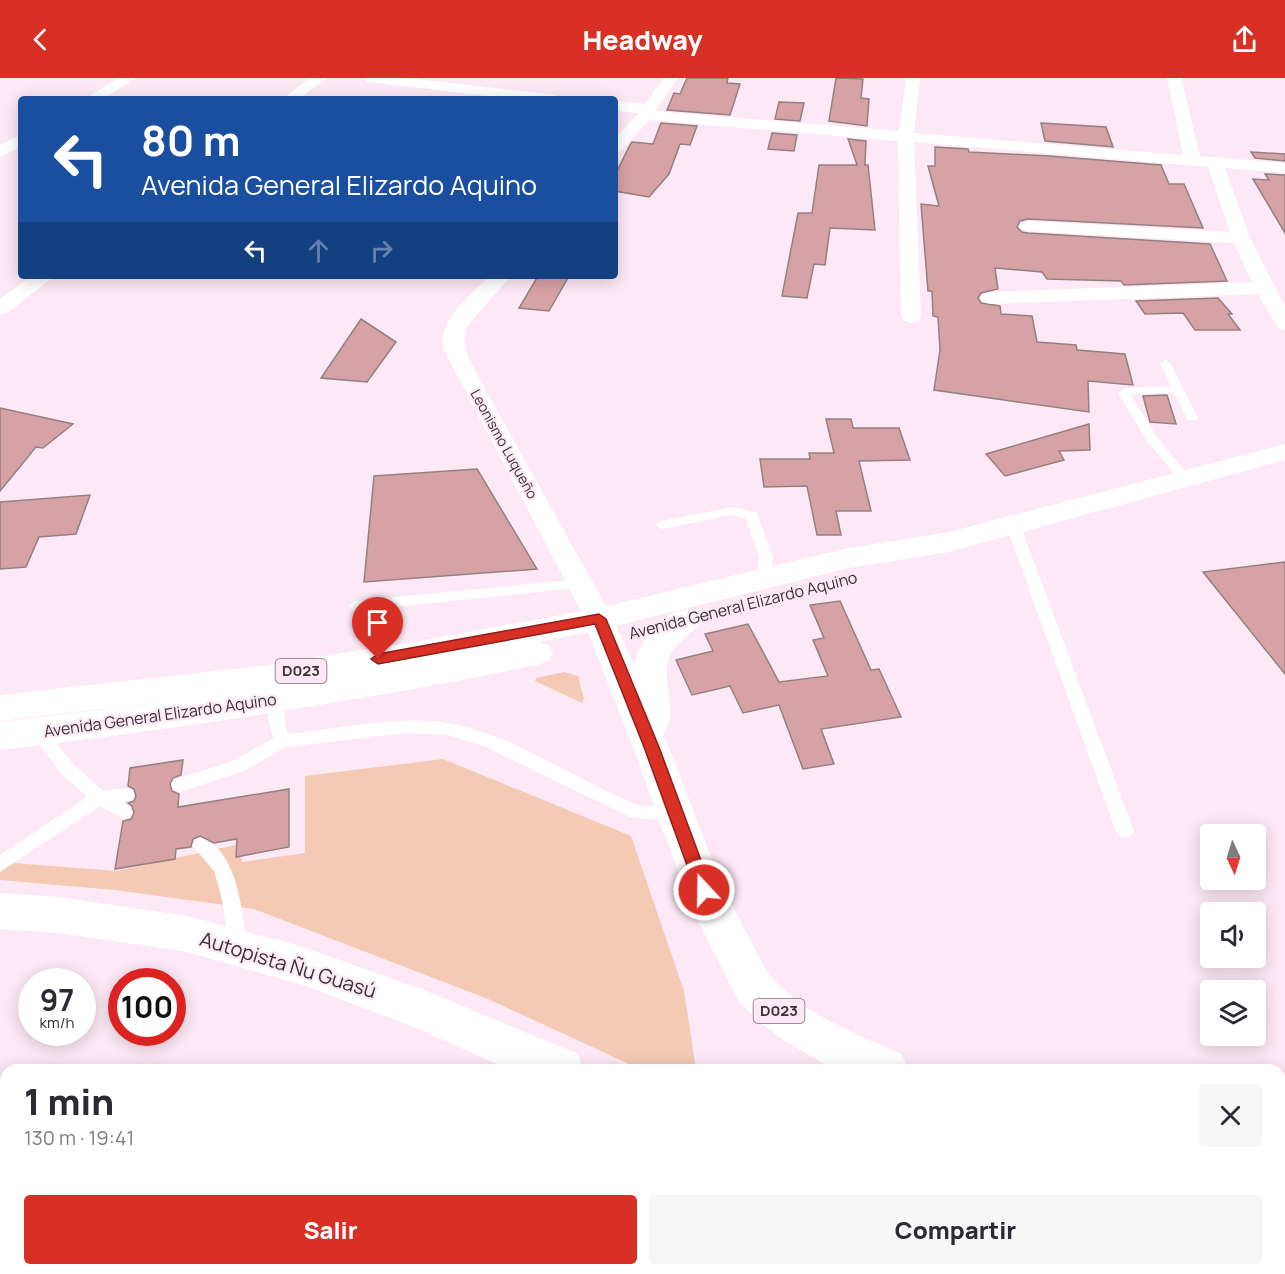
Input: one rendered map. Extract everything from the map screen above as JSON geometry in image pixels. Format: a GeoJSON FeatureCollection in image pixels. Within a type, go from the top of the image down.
{"type":"FeatureCollection","features":[{"type":"Feature","properties":{"kind":"main road","name":"Avenida General Elizardo Aquino"},"geometry":{"type":"LineString","coordinates":[[0,708],[81,713],[276,699],[436,675],[603,629],[763,579],[848,558],[949,542],[1285,452]]}},
{"type":"Feature","properties":{"kind":"main road","name":"Avenida General Elizardo Aquino"},"geometry":{"type":"LineString","coordinates":[[0,736],[39,732],[81,713],[260,678],[425,652],[687,619],[860,576],[949,542]]}},
{"type":"Feature","properties":{"kind":"main road"},"geometry":{"type":"LineString","coordinates":[[651,747],[653,701],[648,677],[652,658],[662,639],[687,619]]}},
{"type":"Feature","properties":{"kind":"main road","name":"D023"},"geometry":{"type":"LineString","coordinates":[[603,629],[651,747],[712,910],[755,989],[777,1010],[841,1050],[872,1064]]}},
{"type":"Feature","properties":{"kind":"main road","name":"Autopista Ñu Guasú"},"geometry":{"type":"LineString","coordinates":[[0,911],[59,915],[187,934],[300,965],[424,1010],[548,1064]]}},
{"type":"Feature","properties":{"kind":"street"},"geometry":{"type":"LineString","coordinates":[[97,96],[129,78]]}},
{"type":"Feature","properties":{"kind":"street"},"geometry":{"type":"LineString","coordinates":[[293,96],[320,78]]}},
{"type":"Feature","properties":{"kind":"street"},"geometry":{"type":"LineString","coordinates":[[368,78],[528,96]]}},
{"type":"Feature","properties":{"kind":"street"},"geometry":{"type":"LineString","coordinates":[[618,145],[647,112],[671,78]]}},
{"type":"Feature","properties":{"kind":"street"},"geometry":{"type":"LineString","coordinates":[[911,318],[906,135],[913,78]]}},
{"type":"Feature","properties":{"kind":"street"},"geometry":{"type":"LineString","coordinates":[[1174,78],[1192,162]]}},
{"type":"Feature","properties":{"kind":"street"},"geometry":{"type":"LineString","coordinates":[[618,107],[647,112],[1192,162],[1285,168]]}},
{"type":"Feature","properties":{"kind":"street"},"geometry":{"type":"LineString","coordinates":[[0,152],[18,132]]}},
{"type":"Feature","properties":{"kind":"street"},"geometry":{"type":"LineString","coordinates":[[1215,163],[1241,238],[1264,288],[1285,324]]}},
{"type":"Feature","properties":{"kind":"street"},"geometry":{"type":"LineString","coordinates":[[1028,226],[1241,238]]}},
{"type":"Feature","properties":{"kind":"street"},"geometry":{"type":"LineString","coordinates":[[0,309],[41,279]]}},
{"type":"Feature","properties":{"kind":"street","name":"Leonismo Luqueño"},"geometry":{"type":"LineString","coordinates":[[498,279],[460,321],[453,331],[452,340],[469,380],[581,584],[603,629]]}},
{"type":"Feature","properties":{"kind":"street"},"geometry":{"type":"LineString","coordinates":[[990,298],[1264,288]]}},
{"type":"Feature","properties":{"kind":"lane"},"geometry":{"type":"LineString","coordinates":[[1165,363],[1192,418]]}},
{"type":"Feature","properties":{"kind":"lane"},"geometry":{"type":"LineString","coordinates":[[1178,389],[1124,392],[1151,438],[1186,479]]}},
{"type":"Feature","properties":{"kind":"lane"},"geometry":{"type":"LineString","coordinates":[[662,525],[733,511],[746,513],[755,520],[766,557],[763,579]]}},
{"type":"Feature","properties":{"kind":"lane"},"geometry":{"type":"LineString","coordinates":[[1013,525],[1125,831]]}},
{"type":"Feature","properties":{"kind":"lane"},"geometry":{"type":"LineString","coordinates":[[355,606],[581,584]]}},
{"type":"Feature","properties":{"kind":"lane"},"geometry":{"type":"LineString","coordinates":[[276,699],[277,727],[283,741]]}},
{"type":"Feature","properties":{"kind":"lane"},"geometry":{"type":"LineString","coordinates":[[180,785],[238,766],[283,741],[406,727],[447,729],[489,741],[636,812],[674,811]]}},
{"type":"Feature","properties":{"kind":"lane"},"geometry":{"type":"LineString","coordinates":[[39,732],[59,762],[98,798],[125,803]]}},
{"type":"Feature","properties":{"kind":"lane"},"geometry":{"type":"LineString","coordinates":[[0,864],[98,798]]}},
{"type":"Feature","properties":{"kind":"lane"},"geometry":{"type":"LineString","coordinates":[[201,845],[222,867],[231,899],[238,948]]}},
{"type":"Feature","properties":{"kind":"shaded area"},"geometry":{"type":"Polygon","coordinates":[[[564,672],[578,676],[584,699],[582,703],[535,681],[536,678],[564,672]]]}},
{"type":"Feature","properties":{"kind":"shaded area"},"geometry":{"type":"Polygon","coordinates":[[[443,759],[631,836],[684,991],[695,1064],[629,1064],[488,999],[254,909],[115,890],[0,880],[0,862],[117,871],[240,844],[242,862],[305,853],[305,776],[443,759]]]}},
{"type":"Feature","properties":{"kind":"building"},"geometry":{"type":"Polygon","coordinates":[[[687,78],[728,78],[727,83],[740,84],[730,115],[667,110],[674,93],[680,94],[687,78]]]}},
{"type":"Feature","properties":{"kind":"building"},"geometry":{"type":"Polygon","coordinates":[[[836,78],[863,79],[861,98],[869,99],[867,126],[829,121],[836,78]]]}},
{"type":"Feature","properties":{"kind":"building"},"geometry":{"type":"Polygon","coordinates":[[[779,102],[804,103],[800,121],[775,119],[779,102]]]}},
{"type":"Feature","properties":{"kind":"building"},"geometry":{"type":"Polygon","coordinates":[[[661,123],[697,126],[690,145],[680,144],[669,174],[649,197],[618,192],[618,169],[632,142],[653,144],[661,123]]]}},
{"type":"Feature","properties":{"kind":"building"},"geometry":{"type":"Polygon","coordinates":[[[1041,123],[1106,127],[1113,147],[1045,141],[1041,123]]]}},
{"type":"Feature","properties":{"kind":"building"},"geometry":{"type":"Polygon","coordinates":[[[772,133],[797,135],[794,151],[768,149],[772,133]]]}},
{"type":"Feature","properties":{"kind":"building"},"geometry":{"type":"Polygon","coordinates":[[[848,139],[866,141],[865,165],[868,165],[875,230],[830,228],[825,265],[814,264],[807,298],[782,296],[798,213],[812,213],[819,165],[857,165],[848,139]]]}},
{"type":"Feature","properties":{"kind":"building"},"geometry":{"type":"Polygon","coordinates":[[[935,147],[968,149],[969,152],[1161,165],[1169,184],[1184,184],[1203,228],[1028,219],[1020,221],[1017,227],[1022,232],[1028,233],[1210,244],[1227,281],[1124,285],[1121,281],[1047,279],[1042,272],[995,268],[998,289],[981,293],[978,298],[981,303],[1000,306],[1001,314],[1032,316],[1037,342],[1076,345],[1077,350],[1125,354],[1133,385],[1088,381],[1089,412],[934,390],[940,350],[938,317],[933,316],[932,291],[928,291],[921,204],[939,206],[928,166],[935,166],[935,147]]]}},
{"type":"Feature","properties":{"kind":"building"},"geometry":{"type":"Polygon","coordinates":[[[1251,152],[1285,154],[1285,161],[1255,158],[1251,152]]]}},
{"type":"Feature","properties":{"kind":"building"},"geometry":{"type":"Polygon","coordinates":[[[1265,174],[1285,175],[1285,233],[1253,179],[1269,180],[1265,174]]]}},
{"type":"Feature","properties":{"kind":"building"},"geometry":{"type":"Polygon","coordinates":[[[536,279],[567,279],[549,311],[519,308],[536,279]]]}},
{"type":"Feature","properties":{"kind":"building"},"geometry":{"type":"Polygon","coordinates":[[[1218,298],[1232,314],[1228,314],[1240,330],[1195,330],[1183,313],[1145,314],[1136,301],[1218,298]]]}},
{"type":"Feature","properties":{"kind":"building"},"geometry":{"type":"Polygon","coordinates":[[[361,319],[396,342],[367,382],[321,378],[361,319]]]}},
{"type":"Feature","properties":{"kind":"building"},"geometry":{"type":"Polygon","coordinates":[[[1167,395],[1176,424],[1150,422],[1143,396],[1167,395]]]}},
{"type":"Feature","properties":{"kind":"building"},"geometry":{"type":"Polygon","coordinates":[[[0,408],[73,424],[43,448],[36,447],[0,491],[0,408]]]}},
{"type":"Feature","properties":{"kind":"building"},"geometry":{"type":"Polygon","coordinates":[[[826,419],[851,419],[853,428],[899,428],[910,460],[859,461],[871,511],[836,511],[841,535],[817,535],[807,486],[764,487],[760,459],[810,459],[809,453],[834,453],[826,419]]]}},
{"type":"Feature","properties":{"kind":"building"},"geometry":{"type":"Polygon","coordinates":[[[1089,424],[1090,450],[1059,451],[1064,460],[1005,476],[986,454],[1089,424]]]}},
{"type":"Feature","properties":{"kind":"building"},"geometry":{"type":"Polygon","coordinates":[[[477,469],[537,569],[364,582],[374,476],[477,469]]]}},
{"type":"Feature","properties":{"kind":"building"},"geometry":{"type":"Polygon","coordinates":[[[90,495],[76,534],[39,537],[26,567],[0,569],[0,502],[90,495]]]}},
{"type":"Feature","properties":{"kind":"building"},"geometry":{"type":"Polygon","coordinates":[[[1285,562],[1285,674],[1203,572],[1285,562]]]}},
{"type":"Feature","properties":{"kind":"building"},"geometry":{"type":"Polygon","coordinates":[[[840,601],[871,670],[879,669],[901,717],[821,729],[834,764],[803,769],[779,705],[743,713],[730,686],[692,695],[676,660],[713,651],[705,634],[748,624],[779,682],[828,676],[813,640],[824,638],[810,605],[840,601]]]}},
{"type":"Feature","properties":{"kind":"building"},"geometry":{"type":"Polygon","coordinates":[[[183,760],[181,775],[173,778],[170,784],[172,791],[179,794],[178,807],[289,789],[289,847],[236,857],[237,839],[214,843],[200,836],[193,839],[191,847],[176,849],[175,859],[115,869],[123,821],[131,819],[134,813],[132,806],[128,803],[134,801],[136,796],[134,789],[128,786],[130,768],[183,760]]]}},
{"type":"Feature","properties":{"kind":"route"},"geometry":{"type":"LineString","coordinates":[[378,659],[599,619],[651,747],[704,890]]}}]}
